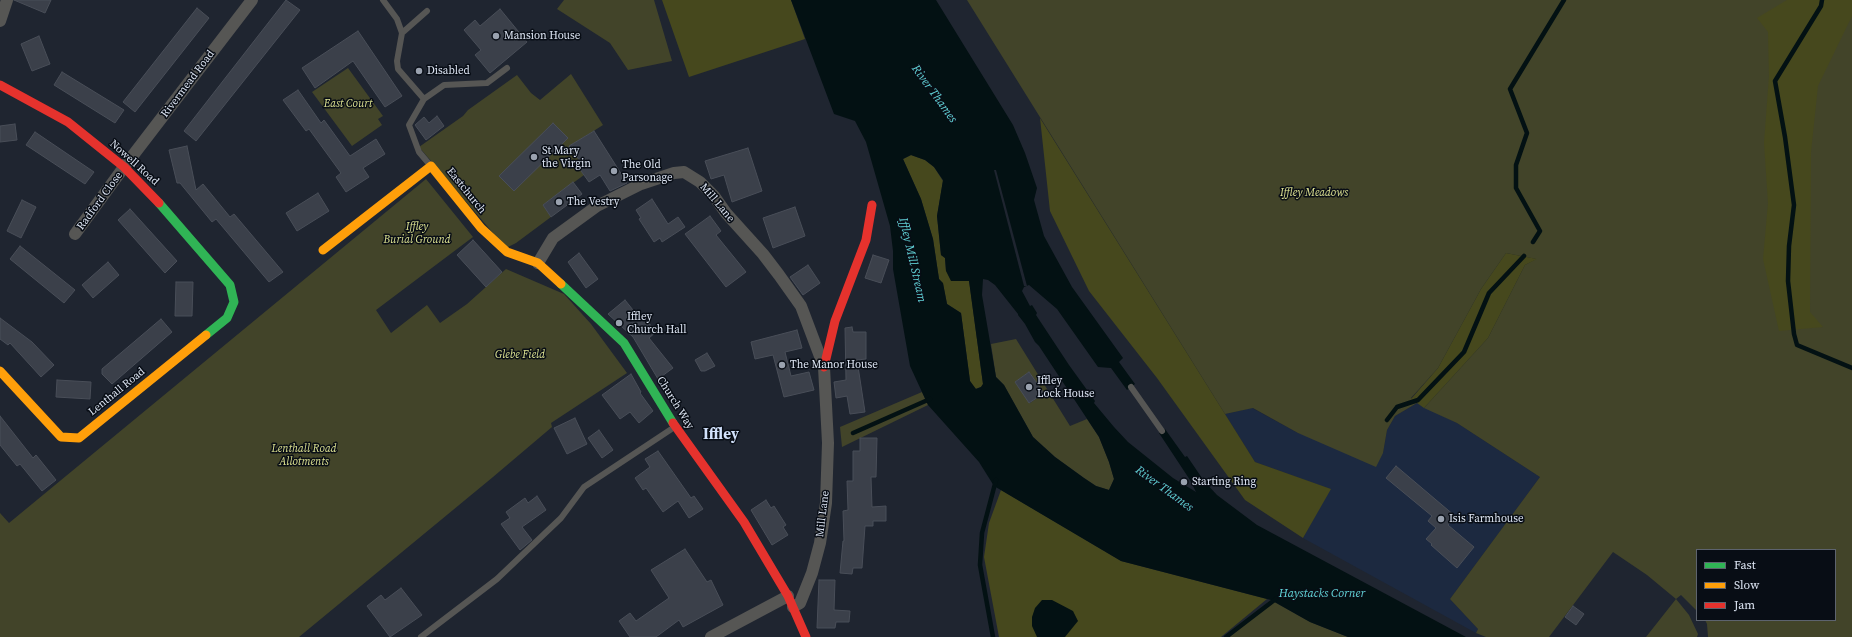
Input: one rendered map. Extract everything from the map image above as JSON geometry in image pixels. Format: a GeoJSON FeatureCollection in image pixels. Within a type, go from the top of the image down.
{"type":"FeatureCollection","features":[{"type":"Feature","properties":{"kind":"street"},"geometry":{"type":"LineString","coordinates":[[0,21],[7,0]]}},
{"type":"Feature","properties":{"kind":"street","name":"Rivermead Road"},"geometry":{"type":"LineString","coordinates":[[124,167],[252,0]]}},
{"type":"Feature","properties":{"kind":"street","name":"Nowell Road"},"geometry":{"type":"LineString","coordinates":[[0,85],[68,122],[124,167],[158,201],[230,285]]}},
{"type":"Feature","properties":{"kind":"street","name":"Eastchurch"},"geometry":{"type":"LineString","coordinates":[[323,250],[431,166],[481,228],[507,252],[538,263]]}},
{"type":"Feature","properties":{"kind":"street","name":"Radford Close"},"geometry":{"type":"LineString","coordinates":[[75,234],[124,167]]}},
{"type":"Feature","properties":{"kind":"street","name":"Mill Lane"},"geometry":{"type":"LineString","coordinates":[[538,263],[552,238],[598,206],[641,184],[674,173],[684,172],[700,182],[714,196],[726,213],[779,275],[801,306],[824,367]]}},
{"type":"Feature","properties":{"kind":"street","name":"Mill Lane"},"geometry":{"type":"LineString","coordinates":[[790,602],[800,603],[812,573],[820,543],[826,503],[828,456],[824,367],[835,321],[857,267],[866,240],[872,205]]}},
{"type":"Feature","properties":{"kind":"street","name":"Church Way"},"geometry":{"type":"LineString","coordinates":[[538,263],[624,343],[674,427],[744,522],[790,602],[806,637]]}},
{"type":"Feature","properties":{"kind":"street","name":"Lenthall Road"},"geometry":{"type":"LineString","coordinates":[[0,371],[61,436],[79,438],[227,318],[234,302],[230,285]]}},
{"type":"Feature","properties":{"kind":"street"},"geometry":{"type":"LineString","coordinates":[[711,637],[790,602]]}},
{"type":"Feature","properties":{"kind":"lane"},"geometry":{"type":"LineString","coordinates":[[383,0],[397,19],[402,33],[397,61],[398,69],[424,99]]}},
{"type":"Feature","properties":{"kind":"lane"},"geometry":{"type":"LineString","coordinates":[[402,33],[427,11]]}},
{"type":"Feature","properties":{"kind":"lane"},"geometry":{"type":"LineString","coordinates":[[431,166],[418,152],[409,125],[424,99],[444,85],[487,83],[507,68]]}},
{"type":"Feature","properties":{"kind":"lane"},"geometry":{"type":"LineString","coordinates":[[1131,387],[1162,431]]}},
{"type":"Feature","properties":{"kind":"lane"},"geometry":{"type":"LineString","coordinates":[[420,637],[497,579],[561,518],[584,487],[674,427]]}},
{"type":"Feature","properties":{"kind":"shaded area"},"geometry":{"type":"Polygon","coordinates":[[[1417,403],[1457,423],[1540,477],[1450,599],[1478,629],[1476,633],[1303,538],[1330,489],[1255,462],[1225,414],[1252,408],[1298,433],[1383,453],[1387,430],[1395,416],[1417,403]]]}},
{"type":"Feature","properties":{"kind":"green space"},"geometry":{"type":"Polygon","coordinates":[[[564,0],[654,0],[672,61],[628,70],[610,43],[557,9],[564,0]]]}},
{"type":"Feature","properties":{"kind":"green space"},"geometry":{"type":"Polygon","coordinates":[[[662,0],[791,0],[805,39],[689,77],[662,0]]]}},
{"type":"Feature","properties":{"kind":"green space","name":"Iffley Meadows"},"geometry":{"type":"Polygon","coordinates":[[[967,0],[1852,0],[1852,637],[1708,637],[1706,621],[1836,621],[1836,549],[1696,549],[1696,610],[1681,595],[1676,599],[1647,575],[1613,552],[1549,637],[1486,637],[1476,633],[1478,629],[1450,599],[1540,477],[1457,423],[1424,408],[1488,338],[1525,265],[1536,259],[1506,253],[1481,289],[1438,368],[1411,398],[1417,403],[1395,416],[1387,430],[1383,453],[1376,467],[1298,433],[1253,408],[1225,414],[967,0]]]}},
{"type":"Feature","properties":{"kind":"green space"},"geometry":{"type":"Polygon","coordinates":[[[1787,0],[1852,0],[1852,16],[1818,86],[1811,152],[1810,312],[1823,327],[1779,331],[1763,259],[1768,203],[1764,143],[1769,76],[1768,32],[1757,18],[1787,0]]]}},
{"type":"Feature","properties":{"kind":"green space","name":"East Court"},"geometry":{"type":"Polygon","coordinates":[[[348,68],[383,116],[378,119],[382,125],[352,146],[312,92],[348,68]]]}},
{"type":"Feature","properties":{"kind":"green space"},"geometry":{"type":"Polygon","coordinates":[[[571,74],[603,125],[581,139],[585,144],[573,152],[580,161],[576,164],[584,175],[543,205],[551,217],[516,243],[506,248],[419,147],[517,75],[531,93],[540,100],[571,74]]]}},
{"type":"Feature","properties":{"kind":"green space"},"geometry":{"type":"Polygon","coordinates":[[[1040,118],[1255,462],[1331,489],[1303,538],[1245,500],[1157,378],[1089,291],[1050,211],[1040,118]]]}},
{"type":"Feature","properties":{"kind":"green space"},"geometry":{"type":"Polygon","coordinates":[[[911,155],[925,160],[934,167],[943,181],[937,216],[941,255],[945,258],[946,271],[969,280],[983,384],[981,387],[975,389],[970,381],[961,313],[947,304],[943,284],[939,279],[933,239],[921,199],[903,159],[911,155]]]}},
{"type":"Feature","properties":{"kind":"green space","name":"Lenthall Road Allotments"},"geometry":{"type":"Polygon","coordinates":[[[426,179],[473,237],[376,310],[391,333],[427,305],[440,323],[467,304],[506,269],[564,294],[591,324],[627,373],[551,423],[552,427],[299,637],[0,637],[0,513],[9,523],[426,179]]]}},
{"type":"Feature","properties":{"kind":"green space"},"geometry":{"type":"Polygon","coordinates":[[[1506,253],[1537,259],[1525,265],[1488,338],[1424,408],[1411,399],[1438,368],[1481,289],[1506,253]]]}},
{"type":"Feature","properties":{"kind":"green space"},"geometry":{"type":"Polygon","coordinates":[[[1016,339],[1070,426],[1087,419],[1099,437],[1109,462],[1114,479],[1109,490],[1096,486],[1084,478],[1055,457],[1033,437],[1004,385],[996,377],[991,344],[1016,339]],[[1029,372],[1015,382],[1030,403],[1044,393],[1029,372]]]}},
{"type":"Feature","properties":{"kind":"green space"},"geometry":{"type":"Polygon","coordinates":[[[922,392],[928,405],[842,447],[840,427],[922,392]]]}},
{"type":"Feature","properties":{"kind":"green space"},"geometry":{"type":"Polygon","coordinates":[[[1001,490],[1121,561],[1267,599],[1221,637],[999,637],[984,557],[989,523],[1001,490]]]}},
{"type":"Feature","properties":{"kind":"green space"},"geometry":{"type":"Polygon","coordinates":[[[1676,599],[1689,615],[1698,634],[1697,637],[1646,637],[1676,599]]]}},
{"type":"Feature","properties":{"kind":"green space"},"geometry":{"type":"Polygon","coordinates":[[[1271,600],[1310,622],[1348,637],[1225,637],[1271,600]]]}},
{"type":"Feature","properties":{"kind":"water"},"geometry":{"type":"Polygon","coordinates":[[[791,0],[936,0],[1013,125],[1025,153],[1037,188],[1034,200],[1044,236],[1072,287],[1123,358],[1119,362],[1135,384],[1127,390],[1111,368],[1098,367],[1057,309],[1029,285],[1024,287],[1022,291],[1030,306],[1032,305],[1037,313],[1036,315],[1095,401],[1094,403],[1128,442],[1173,478],[1196,492],[1190,480],[1159,433],[1165,429],[1185,457],[1187,456],[1204,481],[1217,495],[1257,525],[1466,637],[1348,637],[1310,622],[1271,600],[1121,561],[994,486],[979,462],[928,405],[910,366],[893,269],[893,251],[890,226],[866,142],[855,121],[834,114],[791,0]],[[911,155],[903,159],[921,199],[933,239],[939,279],[943,283],[947,304],[961,313],[970,381],[976,389],[981,387],[983,384],[969,281],[951,281],[946,271],[945,258],[941,255],[937,216],[943,180],[934,167],[925,160],[911,155]],[[983,279],[982,295],[996,377],[1004,385],[1033,437],[1055,457],[1084,478],[1096,486],[1109,490],[1114,479],[1099,437],[1035,342],[1018,314],[995,285],[988,280],[983,279]]]}},
{"type":"Feature","properties":{"kind":"water"},"geometry":{"type":"Polygon","coordinates":[[[1042,600],[1052,600],[1073,611],[1078,621],[1065,637],[1037,637],[1032,626],[1032,617],[1035,608],[1042,600]]]}},
{"type":"Feature","properties":{"kind":"pier"},"geometry":{"type":"Polygon","coordinates":[[[994,170],[996,170],[1027,286],[1024,286],[994,170]]]}},
{"type":"Feature","properties":{"kind":"building"},"geometry":{"type":"Polygon","coordinates":[[[14,0],[51,0],[45,13],[14,0]]]}},
{"type":"Feature","properties":{"kind":"building"},"geometry":{"type":"Polygon","coordinates":[[[286,0],[300,10],[196,141],[184,131],[286,0]]]}},
{"type":"Feature","properties":{"kind":"building"},"geometry":{"type":"Polygon","coordinates":[[[197,8],[209,18],[135,112],[123,102],[197,8]]]}},
{"type":"Feature","properties":{"kind":"building","name":"Mansion House"},"geometry":{"type":"Polygon","coordinates":[[[500,9],[527,42],[490,73],[475,55],[481,50],[464,30],[475,20],[480,26],[500,9]]]}},
{"type":"Feature","properties":{"kind":"building"},"geometry":{"type":"Polygon","coordinates":[[[358,31],[402,96],[385,107],[353,61],[315,88],[302,68],[358,31]]]}},
{"type":"Feature","properties":{"kind":"building"},"geometry":{"type":"Polygon","coordinates":[[[39,36],[50,64],[32,71],[21,44],[39,36]]]}},
{"type":"Feature","properties":{"kind":"building"},"geometry":{"type":"Polygon","coordinates":[[[62,72],[124,110],[115,123],[54,85],[62,72]]]}},
{"type":"Feature","properties":{"kind":"building"},"geometry":{"type":"Polygon","coordinates":[[[298,90],[321,123],[324,120],[350,156],[376,139],[385,154],[363,168],[369,177],[346,192],[336,177],[341,173],[309,129],[306,131],[283,100],[298,90]]]}},
{"type":"Feature","properties":{"kind":"building"},"geometry":{"type":"Polygon","coordinates":[[[437,116],[444,126],[426,140],[415,125],[424,117],[429,123],[437,116]]]}},
{"type":"Feature","properties":{"kind":"building","name":"St Mary the Virgin"},"geometry":{"type":"Polygon","coordinates":[[[553,123],[568,138],[514,191],[499,176],[553,123]]]}},
{"type":"Feature","properties":{"kind":"building"},"geometry":{"type":"Polygon","coordinates":[[[15,124],[17,140],[0,142],[0,126],[15,124]]]}},
{"type":"Feature","properties":{"kind":"building"},"geometry":{"type":"Polygon","coordinates":[[[594,131],[627,183],[610,191],[600,175],[589,182],[576,164],[580,161],[569,146],[594,131]]]}},
{"type":"Feature","properties":{"kind":"building"},"geometry":{"type":"Polygon","coordinates":[[[35,132],[94,172],[85,184],[26,145],[35,132]]]}},
{"type":"Feature","properties":{"kind":"building"},"geometry":{"type":"Polygon","coordinates":[[[187,146],[196,190],[203,184],[230,217],[234,214],[283,272],[269,282],[216,219],[212,222],[180,183],[177,183],[169,150],[187,146]]]}},
{"type":"Feature","properties":{"kind":"building"},"geometry":{"type":"Polygon","coordinates":[[[748,148],[762,191],[732,202],[724,175],[711,179],[705,161],[748,148]]]}},
{"type":"Feature","properties":{"kind":"building","name":"The Vestry"},"geometry":{"type":"Polygon","coordinates":[[[573,182],[582,194],[551,217],[543,205],[573,182]]]}},
{"type":"Feature","properties":{"kind":"building"},"geometry":{"type":"Polygon","coordinates":[[[318,193],[329,211],[297,231],[286,213],[318,193]]]}},
{"type":"Feature","properties":{"kind":"building"},"geometry":{"type":"Polygon","coordinates":[[[652,199],[668,224],[678,217],[685,227],[662,242],[660,238],[654,242],[639,219],[641,218],[636,210],[652,199]]]}},
{"type":"Feature","properties":{"kind":"building"},"geometry":{"type":"Polygon","coordinates":[[[22,200],[36,207],[21,238],[7,231],[22,200]]]}},
{"type":"Feature","properties":{"kind":"building"},"geometry":{"type":"Polygon","coordinates":[[[795,207],[805,236],[773,248],[763,218],[795,207]]]}},
{"type":"Feature","properties":{"kind":"building"},"geometry":{"type":"Polygon","coordinates":[[[130,209],[177,261],[165,273],[118,220],[130,209]]]}},
{"type":"Feature","properties":{"kind":"building"},"geometry":{"type":"Polygon","coordinates":[[[710,216],[721,231],[716,235],[746,272],[726,287],[685,234],[710,216]]]}},
{"type":"Feature","properties":{"kind":"building"},"geometry":{"type":"Polygon","coordinates":[[[473,240],[502,272],[486,287],[457,255],[473,240]]]}},
{"type":"Feature","properties":{"kind":"building"},"geometry":{"type":"Polygon","coordinates":[[[20,246],[75,290],[64,303],[10,259],[20,246]]]}},
{"type":"Feature","properties":{"kind":"building"},"geometry":{"type":"Polygon","coordinates":[[[579,253],[598,279],[586,288],[568,262],[579,253]]]}},
{"type":"Feature","properties":{"kind":"building"},"geometry":{"type":"Polygon","coordinates":[[[873,255],[889,260],[881,283],[865,278],[873,255]]]}},
{"type":"Feature","properties":{"kind":"building"},"geometry":{"type":"Polygon","coordinates":[[[108,262],[119,275],[93,298],[82,285],[108,262]]]}},
{"type":"Feature","properties":{"kind":"building"},"geometry":{"type":"Polygon","coordinates":[[[808,265],[820,283],[803,295],[790,277],[808,265]]]}},
{"type":"Feature","properties":{"kind":"building"},"geometry":{"type":"Polygon","coordinates":[[[176,282],[193,282],[192,316],[175,316],[176,282]]]}},
{"type":"Feature","properties":{"kind":"building"},"geometry":{"type":"Polygon","coordinates":[[[625,300],[641,320],[644,317],[656,332],[649,338],[673,368],[658,379],[633,337],[608,314],[625,300]]]}},
{"type":"Feature","properties":{"kind":"building"},"geometry":{"type":"Polygon","coordinates":[[[0,318],[32,342],[54,365],[41,377],[10,343],[8,345],[0,339],[0,318]]]}},
{"type":"Feature","properties":{"kind":"building"},"geometry":{"type":"Polygon","coordinates":[[[161,319],[172,332],[112,384],[102,374],[102,369],[161,319]]]}},
{"type":"Feature","properties":{"kind":"building"},"geometry":{"type":"Polygon","coordinates":[[[852,327],[853,332],[866,332],[866,359],[857,360],[865,412],[850,414],[847,396],[836,398],[834,382],[846,380],[845,328],[852,327]]]}},
{"type":"Feature","properties":{"kind":"building","name":"The Manor House"},"geometry":{"type":"Polygon","coordinates":[[[797,330],[802,348],[785,352],[791,376],[809,372],[814,390],[784,397],[773,355],[755,359],[751,342],[797,330]]]}},
{"type":"Feature","properties":{"kind":"building"},"geometry":{"type":"Polygon","coordinates":[[[707,353],[715,366],[705,371],[701,371],[695,360],[707,353]]]}},
{"type":"Feature","properties":{"kind":"building","name":"Iffley Lock House"},"geometry":{"type":"Polygon","coordinates":[[[1029,372],[1044,393],[1029,403],[1015,382],[1029,372]]]}},
{"type":"Feature","properties":{"kind":"building"},"geometry":{"type":"Polygon","coordinates":[[[631,374],[641,392],[640,393],[653,411],[639,423],[630,412],[620,419],[602,395],[631,374]]]}},
{"type":"Feature","properties":{"kind":"building"},"geometry":{"type":"Polygon","coordinates":[[[57,380],[91,382],[90,399],[56,397],[57,380]]]}},
{"type":"Feature","properties":{"kind":"building"},"geometry":{"type":"Polygon","coordinates":[[[0,416],[33,458],[36,455],[56,480],[42,491],[20,464],[17,466],[0,445],[0,416]]]}},
{"type":"Feature","properties":{"kind":"building"},"geometry":{"type":"Polygon","coordinates":[[[575,418],[587,444],[567,454],[554,428],[575,418]]]}},
{"type":"Feature","properties":{"kind":"building"},"geometry":{"type":"Polygon","coordinates":[[[599,430],[613,450],[602,458],[588,438],[599,430]]]}},
{"type":"Feature","properties":{"kind":"building"},"geometry":{"type":"Polygon","coordinates":[[[860,438],[877,438],[876,477],[871,477],[872,507],[886,506],[886,521],[873,521],[873,526],[865,526],[862,568],[853,568],[852,574],[840,573],[844,541],[843,511],[848,510],[847,481],[853,481],[853,451],[860,451],[860,438]]]}},
{"type":"Feature","properties":{"kind":"building"},"geometry":{"type":"Polygon","coordinates":[[[658,451],[691,498],[694,496],[703,509],[689,518],[678,501],[663,512],[646,488],[643,490],[635,478],[650,467],[645,459],[658,451]]]}},
{"type":"Feature","properties":{"kind":"building","name":"Isis Farmhouse"},"geometry":{"type":"Polygon","coordinates":[[[1396,466],[1455,516],[1448,525],[1474,547],[1457,568],[1426,539],[1436,528],[1428,521],[1432,516],[1386,478],[1396,466]]]}},
{"type":"Feature","properties":{"kind":"building"},"geometry":{"type":"Polygon","coordinates":[[[537,496],[546,510],[522,527],[532,540],[520,550],[501,524],[510,518],[506,512],[525,498],[528,503],[537,496]]]}},
{"type":"Feature","properties":{"kind":"building"},"geometry":{"type":"Polygon","coordinates":[[[766,500],[771,508],[774,506],[786,525],[783,527],[788,535],[772,545],[751,510],[766,500]]]}},
{"type":"Feature","properties":{"kind":"building"},"geometry":{"type":"Polygon","coordinates":[[[685,549],[707,582],[711,580],[723,605],[683,627],[679,620],[656,637],[630,637],[619,621],[630,613],[636,621],[669,598],[651,570],[685,549]]]}},
{"type":"Feature","properties":{"kind":"building"},"geometry":{"type":"Polygon","coordinates":[[[819,580],[835,580],[834,610],[850,611],[849,622],[836,622],[835,628],[817,628],[819,580]]]}},
{"type":"Feature","properties":{"kind":"building"},"geometry":{"type":"Polygon","coordinates":[[[401,588],[422,615],[390,637],[367,606],[381,595],[385,600],[401,588]]]}},
{"type":"Feature","properties":{"kind":"building"},"geometry":{"type":"Polygon","coordinates":[[[1573,606],[1584,614],[1576,625],[1565,617],[1573,606]]]}},
{"type":"Feature","properties":{"kind":"waterway"},"geometry":{"type":"LineString","coordinates":[[1533,242],[1540,231],[1516,188],[1516,165],[1527,133],[1510,89],[1564,0]]}},
{"type":"Feature","properties":{"kind":"waterway"},"geometry":{"type":"LineString","coordinates":[[1822,0],[1821,6],[1775,81],[1785,137],[1794,205],[1789,246],[1788,281],[1794,334],[1797,345],[1852,368]]}},
{"type":"Feature","properties":{"kind":"waterway"},"geometry":{"type":"LineString","coordinates":[[1387,420],[1397,407],[1418,400],[1464,352],[1489,293],[1524,256]]}},
{"type":"Feature","properties":{"kind":"waterway"},"geometry":{"type":"LineString","coordinates":[[853,433],[930,399]]}},
{"type":"Feature","properties":{"kind":"waterway"},"geometry":{"type":"LineString","coordinates":[[993,637],[980,565],[982,533],[996,480]]}},
{"type":"Feature","properties":{"kind":"waterway","name":"Haystacks Corner"},"geometry":{"type":"LineString","coordinates":[[1226,637],[1277,598]]}},
{"type":"Feature","properties":{"kind":"traffic: fast"},"geometry":{"type":"LineString","coordinates":[[159,203],[230,285],[234,302],[227,318],[206,335]]}},
{"type":"Feature","properties":{"kind":"traffic: fast"},"geometry":{"type":"LineString","coordinates":[[561,284],[624,343],[673,423]]}},
{"type":"Feature","properties":{"kind":"traffic: slow"},"geometry":{"type":"LineString","coordinates":[[323,250],[431,166],[481,228],[507,252],[538,263],[561,284]]}},
{"type":"Feature","properties":{"kind":"traffic: slow"},"geometry":{"type":"LineString","coordinates":[[0,371],[61,437],[79,438],[206,335]]}},
{"type":"Feature","properties":{"kind":"traffic: jam"},"geometry":{"type":"LineString","coordinates":[[0,85],[68,122],[124,167],[159,203]]}},
{"type":"Feature","properties":{"kind":"traffic: jam"},"geometry":{"type":"LineString","coordinates":[[824,367],[835,321],[866,240],[872,205]]}},
{"type":"Feature","properties":{"kind":"traffic: jam"},"geometry":{"type":"LineString","coordinates":[[673,423],[744,522],[788,596],[806,637]]}},
{"type":"Feature","properties":{"kind":"place","name":"Mansion House"},"geometry":{"type":"Point","coordinates":[496,36]}},
{"type":"Feature","properties":{"kind":"place","name":"Disabled"},"geometry":{"type":"Point","coordinates":[419,71]}},
{"type":"Feature","properties":{"kind":"place","name":"St Mary the Virgin"},"geometry":{"type":"Point","coordinates":[534,157]}},
{"type":"Feature","properties":{"kind":"place","name":"The Old Parsonage"},"geometry":{"type":"Point","coordinates":[614,171]}},
{"type":"Feature","properties":{"kind":"place","name":"The Vestry"},"geometry":{"type":"Point","coordinates":[559,202]}},
{"type":"Feature","properties":{"kind":"place","name":"Iffley Church Hall"},"geometry":{"type":"Point","coordinates":[619,323]}},
{"type":"Feature","properties":{"kind":"place","name":"The Manor House"},"geometry":{"type":"Point","coordinates":[782,365]}},
{"type":"Feature","properties":{"kind":"place","name":"Iffley Lock House"},"geometry":{"type":"Point","coordinates":[1029,387]}},
{"type":"Feature","properties":{"kind":"place","name":"Starting Ring"},"geometry":{"type":"Point","coordinates":[1184,482]}},
{"type":"Feature","properties":{"kind":"place","name":"Isis Farmhouse"},"geometry":{"type":"Point","coordinates":[1441,519]}},
{"type":"Feature","properties":{"kind":"district","name":"Iffley"},"geometry":{"type":"Point","coordinates":[721,435]}},
{"type":"Feature","properties":{"kind":"water label","name":"River Thames"},"geometry":{"type":"Point","coordinates":[934,94]}},
{"type":"Feature","properties":{"kind":"water label","name":"Iffley Mill Stream"},"geometry":{"type":"Point","coordinates":[912,260]}},
{"type":"Feature","properties":{"kind":"water label","name":"River Thames"},"geometry":{"type":"Point","coordinates":[1164,489]}},
{"type":"Feature","properties":{"kind":"park label","name":"Iffley Burial Ground"},"geometry":{"type":"Point","coordinates":[417,233]}},
{"type":"Feature","properties":{"kind":"park label","name":"Glebe Field"},"geometry":{"type":"Point","coordinates":[520,355]}}]}
